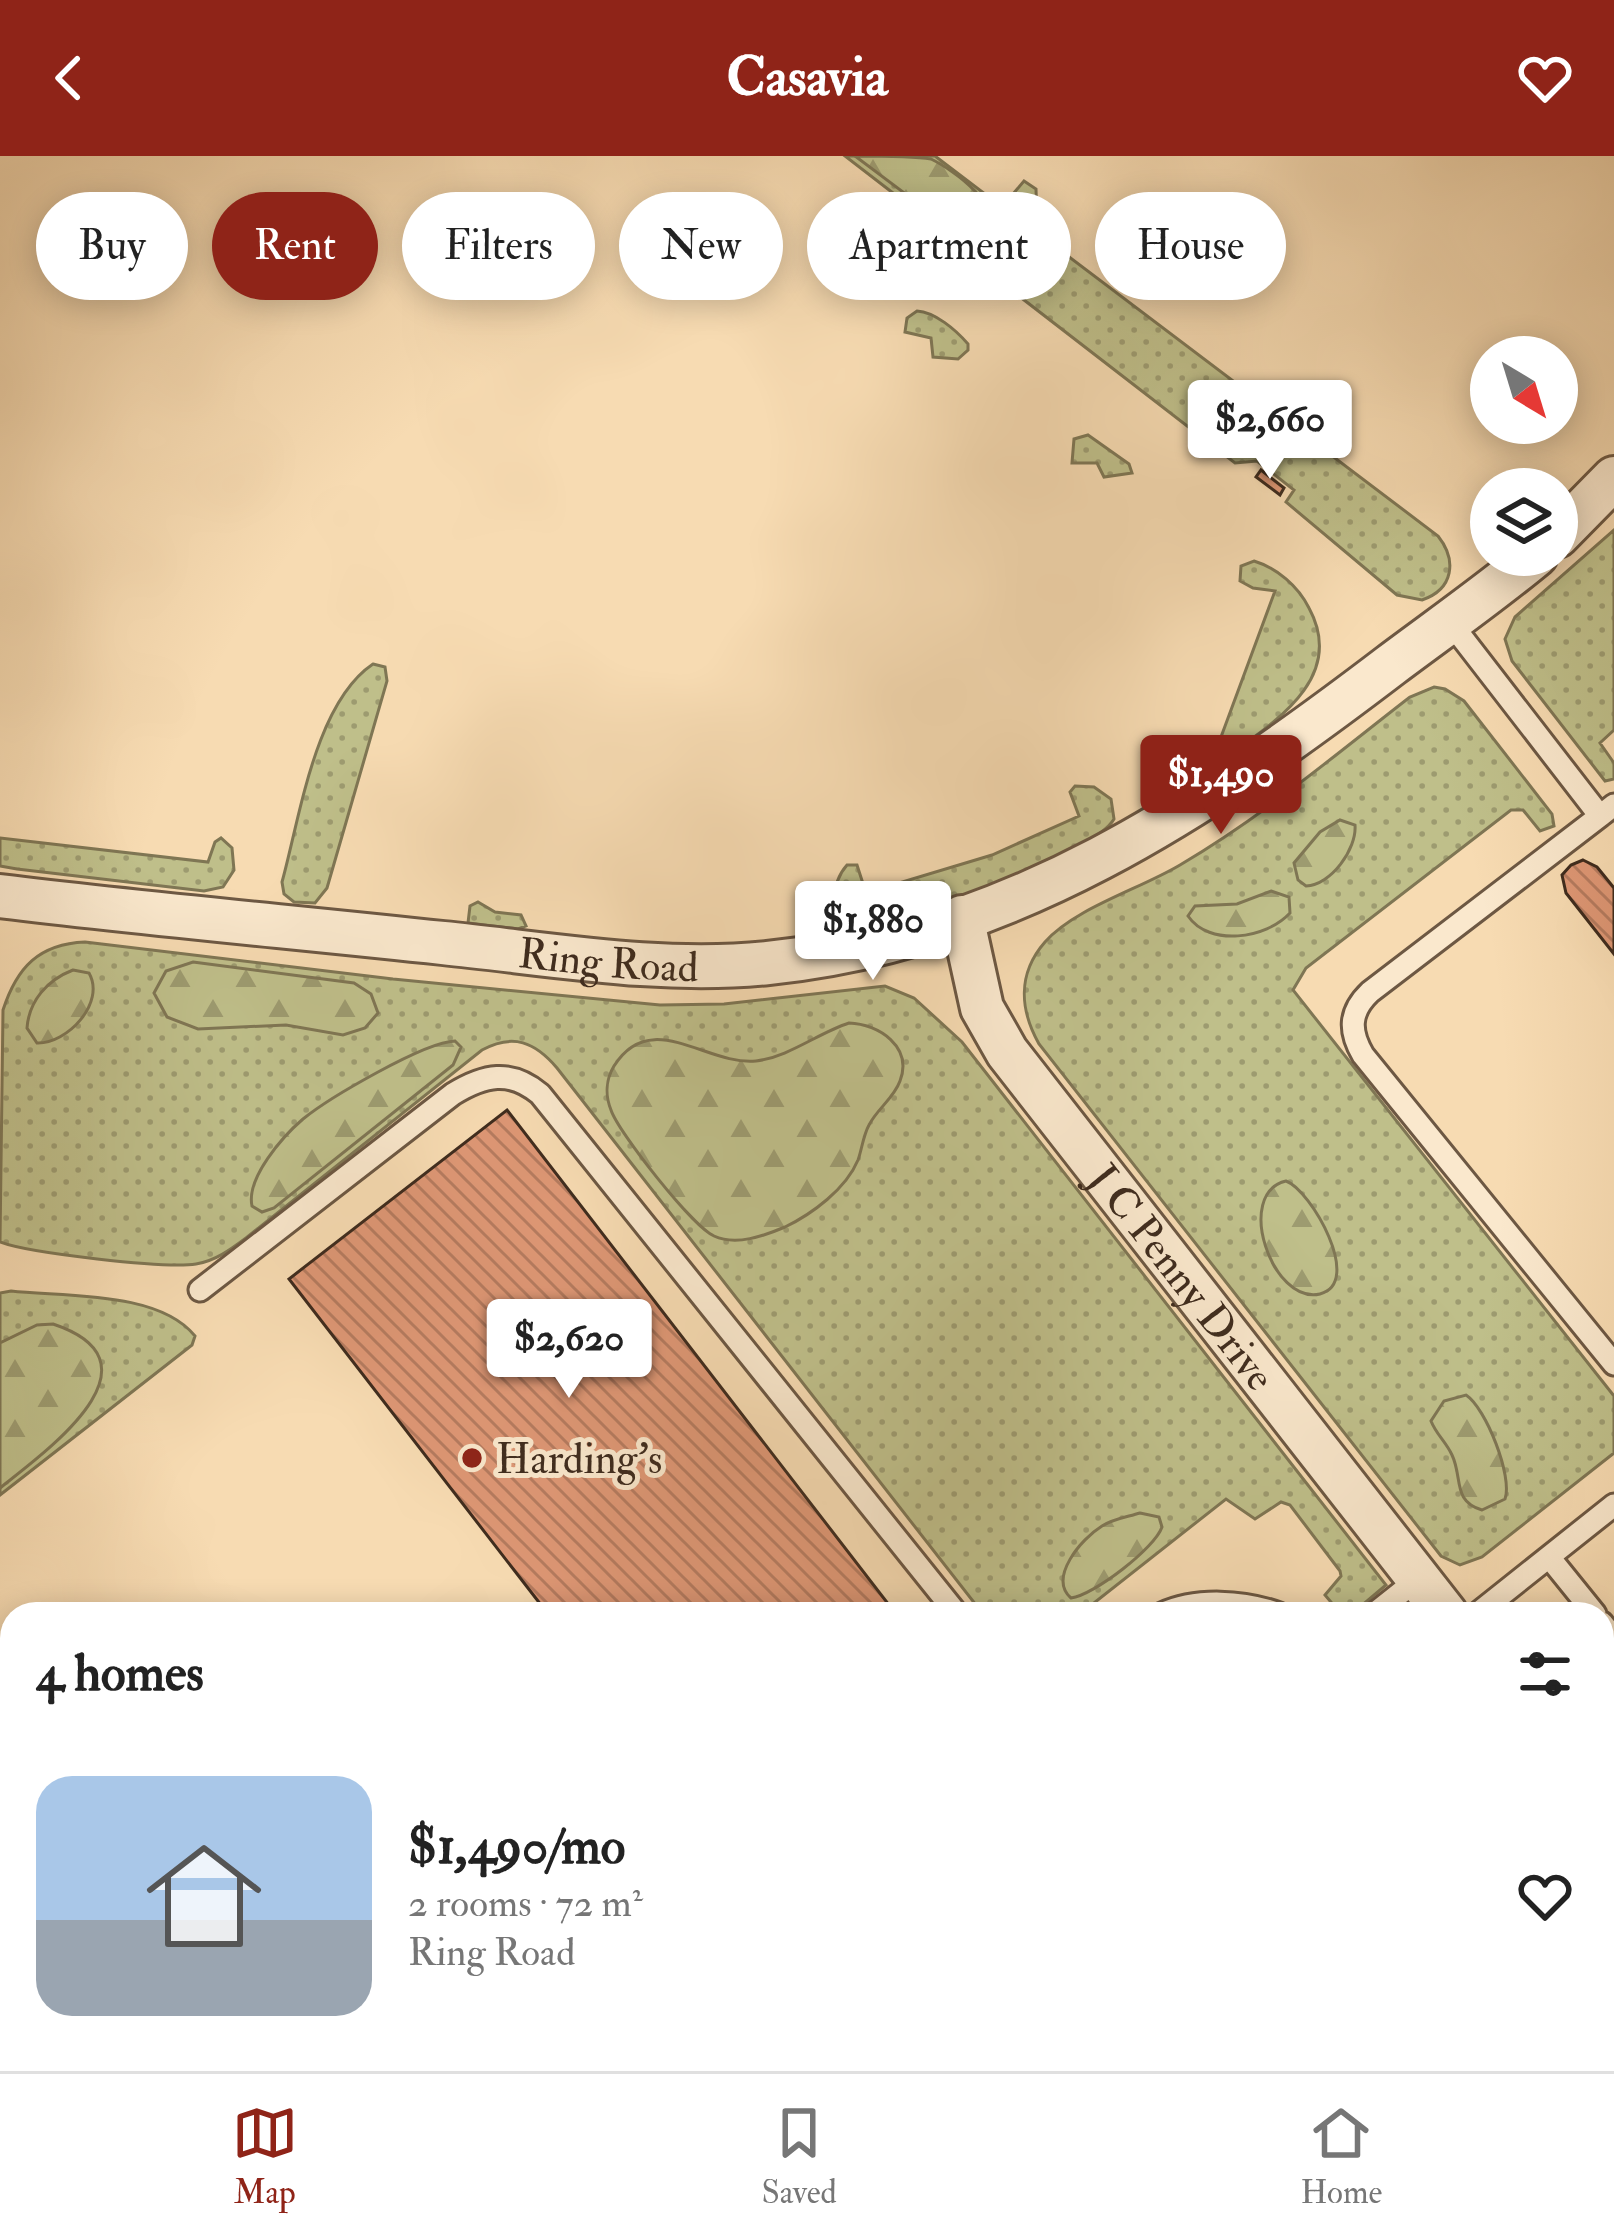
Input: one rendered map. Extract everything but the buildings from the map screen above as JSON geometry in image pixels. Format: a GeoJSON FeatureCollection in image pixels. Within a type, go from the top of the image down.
{"type":"FeatureCollection","features":[{"type":"Feature","properties":{"kind":"street"},"geometry":{"type":"LineString","coordinates":[[1578,515],[1614,478]]}},
{"type":"Feature","properties":{"kind":"street","name":"Ring Road"},"geometry":{"type":"LineString","coordinates":[[0,896],[597,962],[675,967],[805,958],[962,917],[1062,878],[1176,819],[1278,752],[1508,576]]}},
{"type":"Feature","properties":{"kind":"street","name":"J C Penny Drive"},"geometry":{"type":"LineString","coordinates":[[962,917],[982,1008],[1007,1052],[1436,1602]]}},
{"type":"Feature","properties":{"kind":"lane"},"geometry":{"type":"LineString","coordinates":[[1450,622],[1607,811],[1370,992],[1354,1012],[1352,1027],[1364,1055],[1614,1364]]}},
{"type":"Feature","properties":{"kind":"lane"},"geometry":{"type":"LineString","coordinates":[[200,1290],[453,1094],[490,1076],[509,1076],[526,1083],[540,1094],[947,1602]]}},
{"type":"Feature","properties":{"kind":"lane"},"geometry":{"type":"LineString","coordinates":[[1492,1602],[1614,1505]]}},
{"type":"Feature","properties":{"kind":"lane"},"geometry":{"type":"LineString","coordinates":[[1550,1557],[1586,1602]]}},
{"type":"Feature","properties":{"kind":"lane"},"geometry":{"type":"LineString","coordinates":[[1389,1602],[1418,1579]]}},
{"type":"Feature","properties":{"kind":"green space"},"geometry":{"type":"Polygon","coordinates":[[[845,156],[935,156],[982,192],[892,192],[845,156]]]}},
{"type":"Feature","properties":{"kind":"green space"},"geometry":{"type":"Polygon","coordinates":[[[855,156],[931,159],[976,192],[903,192],[855,156]]]}},
{"type":"Feature","properties":{"kind":"green space"},"geometry":{"type":"Polygon","coordinates":[[[1024,181],[1036,192],[1015,192],[1024,181]]]}},
{"type":"Feature","properties":{"kind":"green space"},"geometry":{"type":"Polygon","coordinates":[[[1071,258],[1095,277],[1095,300],[1126,300],[1438,536],[1450,564],[1446,581],[1422,600],[1397,595],[1286,502],[1294,490],[1257,461],[1235,463],[1024,300],[1071,300],[1071,258]]]}},
{"type":"Feature","properties":{"kind":"green space"},"geometry":{"type":"Polygon","coordinates":[[[917,311],[945,323],[968,344],[968,350],[958,359],[933,357],[931,338],[905,332],[907,318],[917,311]]]}},
{"type":"Feature","properties":{"kind":"green space"},"geometry":{"type":"Polygon","coordinates":[[[1088,435],[1129,464],[1132,473],[1104,477],[1097,463],[1072,463],[1074,439],[1088,435]]]}},
{"type":"Feature","properties":{"kind":"green space"},"geometry":{"type":"Polygon","coordinates":[[[1614,530],[1614,730],[1600,743],[1614,763],[1614,779],[1605,781],[1512,661],[1505,639],[1515,617],[1562,576],[1578,576],[1578,562],[1614,530]]]}},
{"type":"Feature","properties":{"kind":"green space"},"geometry":{"type":"Polygon","coordinates":[[[1254,561],[1279,573],[1304,600],[1319,634],[1318,658],[1310,680],[1278,718],[1216,765],[1202,769],[1188,757],[1190,744],[1200,737],[1221,737],[1275,591],[1240,581],[1241,566],[1254,561]]]}},
{"type":"Feature","properties":{"kind":"green space"},"geometry":{"type":"Polygon","coordinates":[[[373,664],[385,667],[387,681],[327,888],[315,903],[294,902],[284,894],[282,882],[312,763],[337,705],[373,664]]]}},
{"type":"Feature","properties":{"kind":"green space"},"geometry":{"type":"Polygon","coordinates":[[[1434,687],[1464,701],[1552,814],[1554,826],[1540,831],[1523,810],[1511,810],[1306,968],[1293,990],[1614,1396],[1614,1453],[1482,1557],[1460,1565],[1441,1556],[1039,1044],[1024,992],[1036,954],[1058,930],[1240,827],[1410,697],[1434,687]]]}},
{"type":"Feature","properties":{"kind":"green space"},"geometry":{"type":"Polygon","coordinates":[[[1075,786],[1094,787],[1111,799],[1114,819],[1072,850],[995,885],[913,912],[859,921],[836,907],[837,881],[847,865],[857,865],[866,893],[992,855],[1079,816],[1070,792],[1075,786]]]}},
{"type":"Feature","properties":{"kind":"green space"},"geometry":{"type":"Polygon","coordinates":[[[1340,820],[1355,825],[1347,855],[1333,873],[1306,886],[1298,880],[1294,863],[1320,832],[1340,820]]]}},
{"type":"Feature","properties":{"kind":"green space"},"geometry":{"type":"Polygon","coordinates":[[[0,838],[208,862],[221,838],[232,848],[234,870],[223,887],[204,891],[17,869],[0,866],[0,838]]]}},
{"type":"Feature","properties":{"kind":"green space"},"geometry":{"type":"Polygon","coordinates":[[[1271,891],[1289,897],[1290,913],[1253,934],[1223,936],[1197,926],[1188,916],[1195,906],[1237,904],[1271,891]]]}},
{"type":"Feature","properties":{"kind":"green space"},"geometry":{"type":"Polygon","coordinates":[[[478,902],[495,912],[521,915],[526,926],[468,923],[470,906],[478,902]]]}},
{"type":"Feature","properties":{"kind":"green space"},"geometry":{"type":"Polygon","coordinates":[[[85,942],[660,1005],[724,1004],[885,986],[914,998],[962,1042],[1386,1585],[1366,1602],[1331,1602],[1325,1595],[1340,1571],[1290,1505],[1281,1502],[1255,1519],[1226,1499],[1095,1602],[974,1602],[557,1068],[523,1043],[504,1042],[482,1050],[246,1238],[210,1260],[180,1265],[128,1262],[0,1242],[3,1010],[15,982],[32,961],[85,942]]]}},
{"type":"Feature","properties":{"kind":"green space"},"geometry":{"type":"Polygon","coordinates":[[[193,962],[354,983],[371,994],[378,1013],[365,1028],[343,1035],[286,1025],[198,1029],[167,1017],[154,993],[166,971],[193,962]]]}},
{"type":"Feature","properties":{"kind":"green space"},"geometry":{"type":"Polygon","coordinates":[[[73,970],[89,973],[93,985],[88,1009],[60,1037],[37,1043],[27,1028],[36,1000],[73,970]]]}},
{"type":"Feature","properties":{"kind":"green space"},"geometry":{"type":"Polygon","coordinates":[[[849,1023],[871,1028],[891,1040],[902,1058],[900,1081],[869,1125],[858,1160],[845,1181],[806,1215],[768,1234],[731,1240],[704,1229],[657,1178],[611,1110],[607,1087],[611,1071],[629,1049],[645,1041],[680,1043],[718,1056],[756,1061],[849,1023]]]}},
{"type":"Feature","properties":{"kind":"green space"},"geometry":{"type":"Polygon","coordinates":[[[455,1041],[461,1047],[453,1065],[274,1208],[262,1212],[252,1206],[260,1171],[303,1119],[400,1061],[455,1041]]]}},
{"type":"Feature","properties":{"kind":"green space"},"geometry":{"type":"Polygon","coordinates":[[[1286,1181],[1308,1201],[1335,1256],[1337,1273],[1332,1286],[1320,1294],[1303,1293],[1287,1283],[1266,1246],[1263,1205],[1271,1190],[1286,1181]]]}},
{"type":"Feature","properties":{"kind":"green space"},"geometry":{"type":"Polygon","coordinates":[[[0,1293],[135,1304],[179,1321],[195,1336],[192,1345],[0,1495],[0,1293]]]}},
{"type":"Feature","properties":{"kind":"green space"},"geometry":{"type":"Polygon","coordinates":[[[53,1324],[86,1341],[100,1361],[100,1384],[67,1431],[0,1488],[0,1343],[37,1325],[53,1324]]]}},
{"type":"Feature","properties":{"kind":"green space"},"geometry":{"type":"Polygon","coordinates":[[[1466,1395],[1489,1428],[1505,1475],[1505,1499],[1482,1510],[1462,1495],[1452,1455],[1431,1421],[1444,1401],[1466,1395]]]}},
{"type":"Feature","properties":{"kind":"green space"},"geometry":{"type":"Polygon","coordinates":[[[1140,1513],[1159,1517],[1162,1527],[1157,1536],[1108,1580],[1071,1598],[1063,1580],[1077,1549],[1102,1526],[1140,1513]]]}},
{"type":"Feature","properties":{"kind":"place","name":"Harding's"},"geometry":{"type":"Point","coordinates":[472,1458]}}]}
